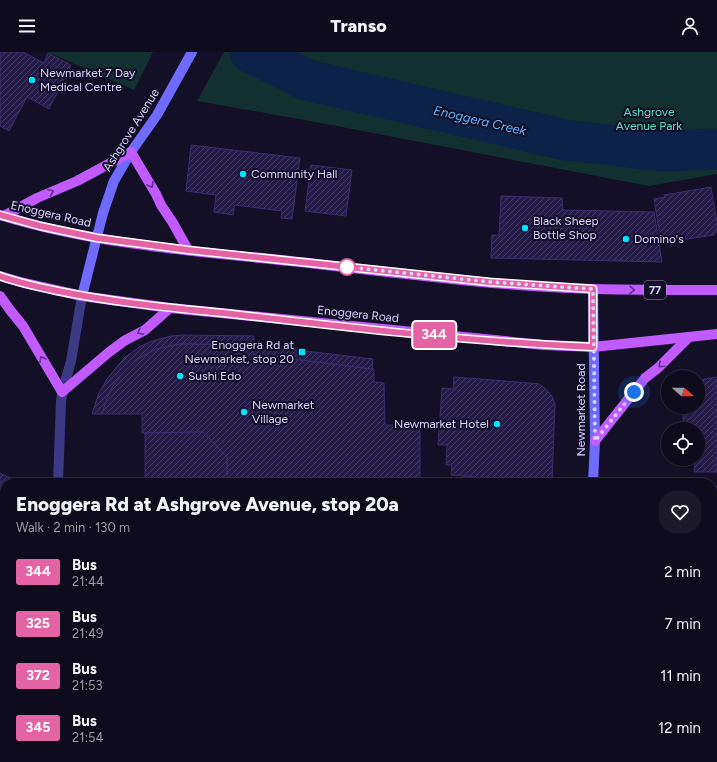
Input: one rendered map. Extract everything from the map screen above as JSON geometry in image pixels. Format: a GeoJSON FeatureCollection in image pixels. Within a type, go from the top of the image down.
{"type":"FeatureCollection","features":[{"type":"Feature","properties":{"kind":"main road","name":"Ashgrove Avenue"},"geometry":{"type":"LineString","coordinates":[[82,296],[114,180],[131,152],[157,115],[192,52]]}},
{"type":"Feature","properties":{"kind":"main road"},"geometry":{"type":"LineString","coordinates":[[2,215],[77,181],[131,152],[188,250]]}},
{"type":"Feature","properties":{"kind":"main road","name":"Enoggera Road"},"geometry":{"type":"LineString","coordinates":[[2,215],[40,226],[97,238],[188,250],[489,282],[593,289],[717,290]]}},
{"type":"Feature","properties":{"kind":"main road","name":"Enoggera Road"},"geometry":{"type":"LineString","coordinates":[[0,276],[24,284],[82,296],[170,308],[544,345],[593,347],[717,334]]}},
{"type":"Feature","properties":{"kind":"main road","name":"Newmarket Road"},"geometry":{"type":"LineString","coordinates":[[593,289],[595,441],[593,478]]}},
{"type":"Feature","properties":{"kind":"main road"},"geometry":{"type":"LineString","coordinates":[[0,296],[23,326],[62,392],[108,353],[128,339],[145,330],[170,308]]}},
{"type":"Feature","properties":{"kind":"main road"},"geometry":{"type":"LineString","coordinates":[[595,441],[645,378],[658,368],[689,337]]}},
{"type":"Feature","properties":{"kind":"street"},"geometry":{"type":"LineString","coordinates":[[58,478],[62,392],[71,361],[82,296]]}},
{"type":"Feature","properties":{"kind":"green space"},"geometry":{"type":"Polygon","coordinates":[[[47,52],[153,52],[134,90],[47,52]]]}},
{"type":"Feature","properties":{"kind":"green space","name":"Ashgrove Avenue Park"},"geometry":{"type":"Polygon","coordinates":[[[224,52],[717,52],[717,174],[649,186],[310,121],[197,101],[224,52]]]}},
{"type":"Feature","properties":{"kind":"building","name":"Newmarket 7 Day Medical Centre"},"geometry":{"type":"Polygon","coordinates":[[[0,52],[23,52],[44,63],[48,53],[71,65],[49,109],[27,97],[9,131],[0,126],[0,52]]]}},
{"type":"Feature","properties":{"kind":"building","name":"Community Hall"},"geometry":{"type":"Polygon","coordinates":[[[191,145],[300,158],[292,219],[281,218],[282,211],[235,205],[233,215],[214,212],[216,195],[186,191],[191,145]]]}},
{"type":"Feature","properties":{"kind":"building"},"geometry":{"type":"Polygon","coordinates":[[[311,165],[352,170],[346,216],[305,211],[311,165]]]}},
{"type":"Feature","properties":{"kind":"building"},"geometry":{"type":"Polygon","coordinates":[[[711,187],[717,222],[717,231],[714,235],[661,243],[654,199],[665,197],[664,195],[711,187]]]}},
{"type":"Feature","properties":{"kind":"building"},"geometry":{"type":"Polygon","coordinates":[[[501,196],[562,198],[563,210],[654,212],[662,262],[491,258],[492,235],[499,235],[501,196]]]}},
{"type":"Feature","properties":{"kind":"building"},"geometry":{"type":"Polygon","coordinates":[[[171,336],[254,336],[254,345],[181,344],[152,351],[141,357],[122,374],[109,393],[102,414],[92,414],[99,393],[107,379],[125,357],[141,346],[152,341],[171,336]]]}},
{"type":"Feature","properties":{"kind":"building","name":"Newmarket Village"},"geometry":{"type":"Polygon","coordinates":[[[181,344],[254,345],[254,358],[278,359],[278,357],[374,369],[374,382],[384,383],[385,425],[420,425],[420,478],[227,478],[227,457],[203,432],[142,433],[142,414],[102,414],[113,386],[122,374],[134,362],[156,349],[181,344]]]}},
{"type":"Feature","properties":{"kind":"building"},"geometry":{"type":"Polygon","coordinates":[[[254,347],[280,348],[373,359],[372,369],[278,357],[278,359],[254,358],[254,347]]]}},
{"type":"Feature","properties":{"kind":"building","name":"Newmarket Hotel"},"geometry":{"type":"Polygon","coordinates":[[[454,377],[539,384],[546,389],[552,396],[555,404],[552,478],[475,478],[451,475],[452,465],[446,465],[447,445],[438,445],[442,388],[453,389],[454,377]]]}},
{"type":"Feature","properties":{"kind":"building"},"geometry":{"type":"Polygon","coordinates":[[[717,377],[717,472],[694,472],[694,466],[705,466],[705,422],[683,422],[683,414],[705,414],[705,379],[717,377]]]}},
{"type":"Feature","properties":{"kind":"building"},"geometry":{"type":"Polygon","coordinates":[[[203,432],[227,457],[227,478],[145,478],[145,433],[203,432]]]}},
{"type":"Feature","properties":{"kind":"building"},"geometry":{"type":"Polygon","coordinates":[[[0,473],[11,478],[0,478],[0,473]]]}},
{"type":"Feature","properties":{"kind":"waterway","name":"Enoggera Creek"},"geometry":{"type":"LineString","coordinates":[[250,52],[307,80],[566,140],[662,151],[717,149]]}},
{"type":"Feature","properties":{"kind":"bus line","name":"344"},"geometry":{"type":"LineString","coordinates":[[0,215],[40,226],[97,238],[188,250],[489,282],[593,289],[593,347],[544,345],[487,340],[170,308],[82,296],[24,284],[0,276]]}},
{"type":"Feature","properties":{"kind":"place","name":"Newmarket 7 Day Medical Centre"},"geometry":{"type":"Point","coordinates":[32,80]}},
{"type":"Feature","properties":{"kind":"place","name":"Community Hall"},"geometry":{"type":"Point","coordinates":[243,174]}},
{"type":"Feature","properties":{"kind":"place","name":"Black Sheep Bottle Shop"},"geometry":{"type":"Point","coordinates":[525,228]}},
{"type":"Feature","properties":{"kind":"place","name":"Domino's"},"geometry":{"type":"Point","coordinates":[626,239]}},
{"type":"Feature","properties":{"kind":"place","name":"Enoggera Rd at Newmarket, stop 20"},"geometry":{"type":"Point","coordinates":[302,352]}},
{"type":"Feature","properties":{"kind":"place","name":"Sushi Edo"},"geometry":{"type":"Point","coordinates":[180,376]}},
{"type":"Feature","properties":{"kind":"place","name":"Newmarket Village"},"geometry":{"type":"Point","coordinates":[244,412]}},
{"type":"Feature","properties":{"kind":"place","name":"Newmarket Hotel"},"geometry":{"type":"Point","coordinates":[497,424]}},
{"type":"Feature","properties":{"kind":"route"},"geometry":{"type":"LineString","coordinates":[[347,267],[489,282],[593,289],[595,441],[634,392]]}}]}
